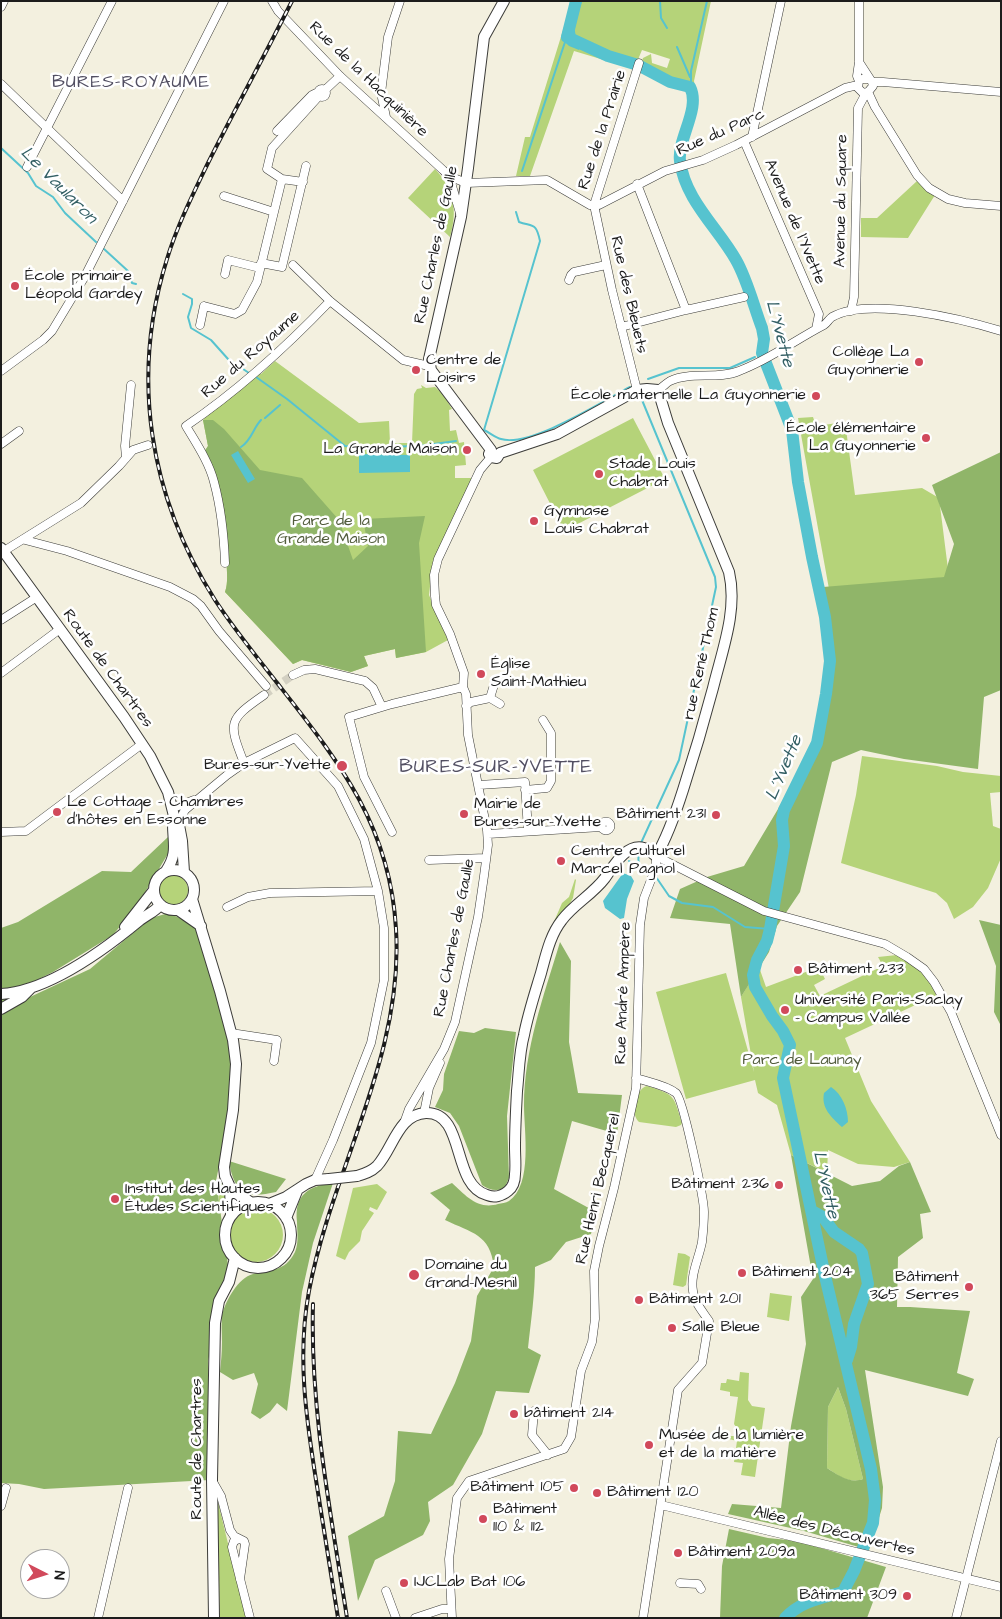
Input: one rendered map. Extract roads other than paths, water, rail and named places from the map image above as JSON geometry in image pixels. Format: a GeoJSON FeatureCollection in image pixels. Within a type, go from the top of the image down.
{"type":"FeatureCollection","features":[{"type":"Feature","properties":{"kind":"main road","name":"Rue Charles de Gaulle"},"geometry":{"type":"LineString","coordinates":[[430,366],[430,352],[461,217],[484,37],[504,1]]}},
{"type":"Feature","properties":{"kind":"main road"},"geometry":{"type":"LineString","coordinates":[[430,366],[494,453],[557,434],[637,390],[658,390]]}},
{"type":"Feature","properties":{"kind":"main road","name":"rue René Thom"},"geometry":{"type":"LineString","coordinates":[[656,856],[676,810],[702,729],[729,624],[732,595],[731,580],[726,560],[668,423],[658,390]]}},
{"type":"Feature","properties":{"kind":"main road","name":"Route de Chartres"},"geometry":{"type":"LineString","coordinates":[[2,550],[142,744],[163,780],[182,841],[184,872]]}},
{"type":"Feature","properties":{"kind":"main road","name":"Route de Chartres"},"geometry":{"type":"LineString","coordinates":[[166,871],[172,861],[175,849],[175,816]]}},
{"type":"Feature","properties":{"kind":"main road"},"geometry":{"type":"LineString","coordinates":[[403,1124],[424,1113],[437,1115],[446,1122],[452,1133],[464,1170],[471,1184],[478,1192],[492,1197],[500,1195],[512,1187],[515,1175],[516,1114],[523,1037],[552,939],[561,921],[571,910],[596,890],[628,850],[640,847],[656,856]]}},
{"type":"Feature","properties":{"kind":"main road"},"geometry":{"type":"LineString","coordinates":[[121,936],[127,924],[154,890],[160,875],[175,869],[189,876],[194,887],[192,899],[231,1033],[236,1064],[233,1110],[224,1167],[225,1176],[230,1187],[231,1215],[225,1231],[225,1241],[235,1258],[249,1266],[266,1267],[281,1258],[290,1243],[290,1226],[279,1209],[269,1204],[250,1202],[231,1215]]}},
{"type":"Feature","properties":{"kind":"main road"},"geometry":{"type":"LineString","coordinates":[[154,890],[157,901],[169,910],[178,910],[186,906],[192,899]]}},
{"type":"Feature","properties":{"kind":"main road"},"geometry":{"type":"LineString","coordinates":[[2,994],[31,987],[61,974],[121,936],[160,905]]}},
{"type":"Feature","properties":{"kind":"main road"},"geometry":{"type":"LineString","coordinates":[[178,910],[201,926]]}},
{"type":"Feature","properties":{"kind":"main road"},"geometry":{"type":"LineString","coordinates":[[1,1009],[22,997],[31,987]]}},
{"type":"Feature","properties":{"kind":"main road","name":"Rue Charles de Gaulle"},"geometry":{"type":"LineString","coordinates":[[269,1204],[314,1180],[357,1176],[366,1173],[377,1166],[403,1124]]}},
{"type":"Feature","properties":{"kind":"main road"},"geometry":{"type":"LineString","coordinates":[[230,1187],[250,1202]]}},
{"type":"Feature","properties":{"kind":"main road"},"geometry":{"type":"LineString","coordinates":[[286,1218],[298,1190]]}},
{"type":"Feature","properties":{"kind":"main road","name":"Route de Chartres"},"geometry":{"type":"LineString","coordinates":[[214,1618],[212,1479],[214,1323],[219,1301],[229,1282],[235,1258]]}},
{"type":"Feature","properties":{"kind":"main road","name":"Route de Chartres"},"geometry":{"type":"LineString","coordinates":[[229,1282],[249,1266]]}},
{"type":"Feature","properties":{"kind":"street"},"geometry":{"type":"LineString","coordinates":[[1,7],[4,1]]}},
{"type":"Feature","properties":{"kind":"street"},"geometry":{"type":"LineString","coordinates":[[27,167],[112,1]]}},
{"type":"Feature","properties":{"kind":"street"},"geometry":{"type":"LineString","coordinates":[[1,370],[52,331],[82,282],[224,1]]}},
{"type":"Feature","properties":{"kind":"street","name":"Rue de la Hacquinière"},"geometry":{"type":"LineString","coordinates":[[272,1],[278,11],[340,76],[449,176],[461,217]]}},
{"type":"Feature","properties":{"kind":"street"},"geometry":{"type":"LineString","coordinates":[[386,117],[381,93],[388,37],[400,1]]}},
{"type":"Feature","properties":{"kind":"street"},"geometry":{"type":"LineString","coordinates":[[748,139],[781,1]]}},
{"type":"Feature","properties":{"kind":"street"},"geometry":{"type":"LineString","coordinates":[[859,1],[859,62],[857,76],[860,91],[867,93],[917,176],[929,188],[948,199],[965,203],[1001,206]]}},
{"type":"Feature","properties":{"kind":"street"},"geometry":{"type":"LineString","coordinates":[[859,62],[873,86],[867,93]]}},
{"type":"Feature","properties":{"kind":"street","name":"Rue de la Prairie"},"geometry":{"type":"LineString","coordinates":[[594,205],[638,66]]}},
{"type":"Feature","properties":{"kind":"street"},"geometry":{"type":"LineString","coordinates":[[303,182],[282,179],[267,170],[272,148],[320,93],[340,76]]}},
{"type":"Feature","properties":{"kind":"street"},"geometry":{"type":"LineString","coordinates":[[858,83],[862,79],[1001,92]]}},
{"type":"Feature","properties":{"kind":"street","name":"Rue du Parc"},"geometry":{"type":"LineString","coordinates":[[594,205],[602,204],[665,171],[703,160],[858,83]]}},
{"type":"Feature","properties":{"kind":"street"},"geometry":{"type":"LineString","coordinates":[[1,84],[123,201]]}},
{"type":"Feature","properties":{"kind":"street"},"geometry":{"type":"LineString","coordinates":[[278,131],[312,95],[320,93]]}},
{"type":"Feature","properties":{"kind":"street","name":"Avenue du Square"},"geometry":{"type":"LineString","coordinates":[[851,310],[854,297],[858,108],[867,93]]}},
{"type":"Feature","properties":{"kind":"street","name":"Avenue de l'Yvette"},"geometry":{"type":"LineString","coordinates":[[748,139],[819,314]]}},
{"type":"Feature","properties":{"kind":"street"},"geometry":{"type":"LineString","coordinates":[[224,274],[228,260],[282,268],[306,166]]}},
{"type":"Feature","properties":{"kind":"street","name":"Rue de la Hacquinière"},"geometry":{"type":"LineString","coordinates":[[449,176],[466,183]]}},
{"type":"Feature","properties":{"kind":"street"},"geometry":{"type":"LineString","coordinates":[[200,325],[204,306],[235,314],[242,310],[257,282],[282,179]]}},
{"type":"Feature","properties":{"kind":"street"},"geometry":{"type":"LineString","coordinates":[[453,187],[460,188],[466,183],[547,180],[585,203],[594,205]]}},
{"type":"Feature","properties":{"kind":"street"},"geometry":{"type":"LineString","coordinates":[[637,184],[686,310]]}},
{"type":"Feature","properties":{"kind":"street"},"geometry":{"type":"LineString","coordinates":[[224,196],[274,212]]}},
{"type":"Feature","properties":{"kind":"street","name":"Rue des Bleuets"},"geometry":{"type":"LineString","coordinates":[[594,205],[606,265],[637,390]]}},
{"type":"Feature","properties":{"kind":"street"},"geometry":{"type":"LineString","coordinates":[[293,265],[330,301],[403,360],[430,366]]}},
{"type":"Feature","properties":{"kind":"street"},"geometry":{"type":"LineString","coordinates":[[569,280],[570,275],[574,272],[606,265]]}},
{"type":"Feature","properties":{"kind":"street"},"geometry":{"type":"LineString","coordinates":[[621,328],[686,310],[744,297]]}},
{"type":"Feature","properties":{"kind":"street","name":"Rue du Royaume"},"geometry":{"type":"LineString","coordinates":[[225,563],[220,510],[214,480],[186,426],[214,407],[278,353],[330,301]]}},
{"type":"Feature","properties":{"kind":"street"},"geometry":{"type":"LineString","coordinates":[[658,390],[670,381],[682,378],[731,374],[774,355],[824,326],[830,318],[851,310],[869,308],[928,314],[1001,331]]}},
{"type":"Feature","properties":{"kind":"street"},"geometry":{"type":"LineString","coordinates":[[816,330],[819,314],[830,318]]}},
{"type":"Feature","properties":{"kind":"street"},"geometry":{"type":"LineString","coordinates":[[126,458],[125,446],[131,385]]}},
{"type":"Feature","properties":{"kind":"street"},"geometry":{"type":"LineString","coordinates":[[1,444],[19,431]]}},
{"type":"Feature","properties":{"kind":"street"},"geometry":{"type":"LineString","coordinates":[[2,550],[24,540],[81,503],[133,450],[148,445]]}},
{"type":"Feature","properties":{"kind":"street"},"geometry":{"type":"LineString","coordinates":[[494,453],[483,466],[438,559],[434,575],[434,588],[436,605],[450,634],[463,670],[468,736],[479,785],[524,782],[528,831]]}},
{"type":"Feature","properties":{"kind":"street"},"geometry":{"type":"LineString","coordinates":[[24,540],[67,551],[114,567],[170,587],[193,599],[201,606],[266,686]]}},
{"type":"Feature","properties":{"kind":"street"},"geometry":{"type":"LineString","coordinates":[[1,620],[37,597]]}},
{"type":"Feature","properties":{"kind":"street"},"geometry":{"type":"LineString","coordinates":[[1,673],[60,629]]}},
{"type":"Feature","properties":{"kind":"street"},"geometry":{"type":"LineString","coordinates":[[292,675],[304,670],[315,669],[366,681],[373,688],[382,707]]}},
{"type":"Feature","properties":{"kind":"street"},"geometry":{"type":"LineString","coordinates":[[490,698],[494,685]]}},
{"type":"Feature","properties":{"kind":"street"},"geometry":{"type":"LineString","coordinates":[[392,832],[364,777],[349,717],[463,687]]}},
{"type":"Feature","properties":{"kind":"street"},"geometry":{"type":"LineString","coordinates":[[244,763],[234,735],[234,724],[240,712],[264,695]]}},
{"type":"Feature","properties":{"kind":"street"},"geometry":{"type":"LineString","coordinates":[[466,706],[471,702],[490,698],[500,704]]}},
{"type":"Feature","properties":{"kind":"street"},"geometry":{"type":"LineString","coordinates":[[525,790],[547,788],[551,781],[552,733],[544,720]]}},
{"type":"Feature","properties":{"kind":"street"},"geometry":{"type":"LineString","coordinates":[[175,816],[244,763],[295,738],[338,786],[364,839],[378,890],[384,928],[384,980],[371,1043],[333,1140],[314,1180]]}},
{"type":"Feature","properties":{"kind":"street"},"geometry":{"type":"LineString","coordinates":[[1,832],[26,831],[142,744]]}},
{"type":"Feature","properties":{"kind":"street","name":"Rue Charles de Gaulle"},"geometry":{"type":"LineString","coordinates":[[424,1113],[429,1088],[439,1068],[454,1022],[474,940],[488,832],[479,785]]}},
{"type":"Feature","properties":{"kind":"street"},"geometry":{"type":"LineString","coordinates":[[175,816],[181,814],[196,800]]}},
{"type":"Feature","properties":{"kind":"street"},"geometry":{"type":"LineString","coordinates":[[488,832],[601,827]]}},
{"type":"Feature","properties":{"kind":"street"},"geometry":{"type":"LineString","coordinates":[[656,856],[764,911],[885,944],[924,969],[934,982],[951,1012],[1001,1134]]}},
{"type":"Feature","properties":{"kind":"street","name":"Rue André Ampère"},"geometry":{"type":"LineString","coordinates":[[656,856],[656,867],[641,910],[639,932],[636,1078],[666,1088],[676,1093],[679,1098],[689,1133],[704,1206],[702,1243],[696,1262],[692,1290],[695,1299],[709,1322],[702,1363],[678,1390],[661,1504]]}},
{"type":"Feature","properties":{"kind":"street"},"geometry":{"type":"LineString","coordinates":[[429,860],[486,858]]}},
{"type":"Feature","properties":{"kind":"street"},"geometry":{"type":"LineString","coordinates":[[227,907],[248,897],[270,893],[378,890]]}},
{"type":"Feature","properties":{"kind":"street"},"geometry":{"type":"LineString","coordinates":[[231,1033],[277,1040],[274,1061]]}},
{"type":"Feature","properties":{"kind":"street","name":"Rue Charles de Gaulle"},"geometry":{"type":"LineString","coordinates":[[403,1124],[409,1109],[444,1049]]}},
{"type":"Feature","properties":{"kind":"street","name":"Rue Henri Becquerel"},"geometry":{"type":"LineString","coordinates":[[452,1618],[449,1559],[457,1498],[469,1480],[564,1449],[571,1437],[581,1371],[592,1342],[595,1319],[594,1271],[598,1246],[618,1171],[636,1078]]}},
{"type":"Feature","properties":{"kind":"street"},"geometry":{"type":"LineString","coordinates":[[534,1411],[532,1435],[548,1455]]}},
{"type":"Feature","properties":{"kind":"street"},"geometry":{"type":"LineString","coordinates":[[956,1618],[1001,1441]]}},
{"type":"Feature","properties":{"kind":"street"},"geometry":{"type":"LineString","coordinates":[[212,1479],[221,1496],[230,1530],[238,1539],[244,1541],[245,1544],[240,1578],[250,1618]]}},
{"type":"Feature","properties":{"kind":"street"},"geometry":{"type":"LineString","coordinates":[[1,1506],[6,1488]]}},
{"type":"Feature","properties":{"kind":"street"},"geometry":{"type":"LineString","coordinates":[[98,1618],[128,1488]]}},
{"type":"Feature","properties":{"kind":"street"},"geometry":{"type":"LineString","coordinates":[[643,1618],[661,1504]]}},
{"type":"Feature","properties":{"kind":"street","name":"Allée des Découvertes"},"geometry":{"type":"LineString","coordinates":[[661,1504],[1001,1587]]}},
{"type":"Feature","properties":{"kind":"street"},"geometry":{"type":"LineString","coordinates":[[680,1584],[698,1584],[701,1589]]}},
{"type":"Feature","properties":{"kind":"street"},"geometry":{"type":"LineString","coordinates":[[386,1591],[396,1618]]}},
{"type":"Feature","properties":{"kind":"street"},"geometry":{"type":"LineString","coordinates":[[415,1618],[442,1608],[451,1609]]}},
{"type":"Feature","properties":{"kind":"water"},"geometry":{"type":"Polygon","coordinates":[[[573,1],[582,1],[574,26],[576,37],[582,41],[579,50],[569,46],[563,40],[573,1]]]}},
{"type":"Feature","properties":{"kind":"water"},"geometry":{"type":"Polygon","coordinates":[[[238,451],[255,479],[248,483],[231,455],[238,451]]]}},
{"type":"Feature","properties":{"kind":"water"},"geometry":{"type":"Polygon","coordinates":[[[359,454],[410,455],[410,472],[359,473],[359,454]]]}},
{"type":"Feature","properties":{"kind":"water"},"geometry":{"type":"Polygon","coordinates":[[[623,873],[631,876],[634,881],[627,899],[624,918],[620,919],[605,908],[603,901],[623,873]]]}},
{"type":"Feature","properties":{"kind":"water"},"geometry":{"type":"Polygon","coordinates":[[[831,1087],[844,1102],[847,1112],[848,1122],[842,1127],[825,1108],[824,1093],[831,1087]]]}},
{"type":"Feature","properties":{"kind":"waterway","name":"L'Yvette"},"geometry":{"type":"LineString","coordinates":[[576,1],[567,37],[608,56],[638,65],[670,82],[690,87],[693,105],[680,152],[683,175],[695,201],[736,260],[747,284],[762,328],[764,339],[762,353],[792,430],[798,482],[825,617],[830,661],[817,743],[784,810],[782,820],[784,846],[770,929],[753,975],[755,987],[790,1045],[783,1078],[825,1276],[871,1469],[875,1500],[873,1523],[854,1571],[843,1592],[805,1604],[785,1618]]}},
{"type":"Feature","properties":{"kind":"waterway"},"geometry":{"type":"LineString","coordinates":[[660,1],[661,18],[667,28]]}},
{"type":"Feature","properties":{"kind":"waterway"},"geometry":{"type":"LineString","coordinates":[[691,81],[691,71],[707,1]]}},
{"type":"Feature","properties":{"kind":"waterway","name":"L'Yvette"},"geometry":{"type":"LineString","coordinates":[[522,171],[565,42]]}},
{"type":"Feature","properties":{"kind":"waterway"},"geometry":{"type":"LineString","coordinates":[[677,47],[690,77]]}},
{"type":"Feature","properties":{"kind":"waterway","name":"L'Yvette"},"geometry":{"type":"LineString","coordinates":[[690,87],[691,81]]}},
{"type":"Feature","properties":{"kind":"waterway","name":"Le Vaularon"},"geometry":{"type":"LineString","coordinates":[[1,148],[28,173],[36,186],[53,197],[65,213],[96,242]]}},
{"type":"Feature","properties":{"kind":"waterway","name":"L'Yvette"},"geometry":{"type":"LineString","coordinates":[[516,212],[519,222],[535,228],[540,241],[484,430],[501,439],[514,440],[530,437],[566,422],[630,387]]}},
{"type":"Feature","properties":{"kind":"waterway","name":"Le Vaularon"},"geometry":{"type":"LineString","coordinates":[[104,249],[128,271],[132,283],[136,284]]}},
{"type":"Feature","properties":{"kind":"waterway","name":"Le Vaularon"},"geometry":{"type":"LineString","coordinates":[[183,294],[192,299],[188,317],[191,328],[211,340],[228,359],[249,373]]}},
{"type":"Feature","properties":{"kind":"waterway","name":"Le Vaularon"},"geometry":{"type":"LineString","coordinates":[[648,379],[679,368],[730,368],[755,357]]}},
{"type":"Feature","properties":{"kind":"waterway","name":"Le Vaularon"},"geometry":{"type":"LineString","coordinates":[[256,377],[287,399],[345,446],[419,446],[456,441]]}},
{"type":"Feature","properties":{"kind":"waterway"},"geometry":{"type":"LineString","coordinates":[[641,843],[679,760],[716,587],[715,577],[642,400]]}},
{"type":"Feature","properties":{"kind":"waterway"},"geometry":{"type":"LineString","coordinates":[[265,418],[280,405]]}},
{"type":"Feature","properties":{"kind":"waterway"},"geometry":{"type":"LineString","coordinates":[[241,447],[248,441],[261,420]]}},
{"type":"Feature","properties":{"kind":"waterway"},"geometry":{"type":"LineString","coordinates":[[639,852],[638,861],[640,867],[651,875]]}},
{"type":"Feature","properties":{"kind":"waterway"},"geometry":{"type":"LineString","coordinates":[[629,861],[638,866]]}},
{"type":"Feature","properties":{"kind":"waterway"},"geometry":{"type":"LineString","coordinates":[[656,877],[669,896],[682,903],[713,907],[745,927],[770,929]]}},
{"type":"Feature","properties":{"kind":"waterway"},"geometry":{"type":"LineString","coordinates":[[812,1211],[823,1217],[834,1232],[862,1253],[868,1284],[854,1324],[847,1360]]}},
{"type":"Feature","properties":{"kind":"tunnel"},"geometry":{"type":"LineString","coordinates":[[264,695],[293,675]]}},
{"type":"Feature","properties":{"kind":"railway"},"geometry":{"type":"LineString","coordinates":[[292,1],[208,163],[171,247],[156,303],[150,347],[149,391],[152,435],[161,478],[174,519],[192,560],[222,611],[341,768],[372,826],[384,858],[392,892],[396,929],[396,976],[389,1022],[378,1067],[320,1245],[305,1315],[303,1362],[306,1409],[338,1618]]}},
{"type":"Feature","properties":{"kind":"railway"},"geometry":{"type":"LineString","coordinates":[[313,1304],[313,1344],[318,1423],[328,1501],[347,1618]]}},
{"type":"Feature","properties":{"kind":"place","name":"École primaire Léopold Gardey"},"geometry":{"type":"Point","coordinates":[15,286]}},
{"type":"Feature","properties":{"kind":"place","name":"Collège La Guyonnerie"},"geometry":{"type":"Point","coordinates":[919,362]}},
{"type":"Feature","properties":{"kind":"place","name":"Centre de Loisirs"},"geometry":{"type":"Point","coordinates":[416,370]}},
{"type":"Feature","properties":{"kind":"place","name":"École maternelle La Guyonnerie"},"geometry":{"type":"Point","coordinates":[816,396]}},
{"type":"Feature","properties":{"kind":"place","name":"École élémentaire La Guyonnerie"},"geometry":{"type":"Point","coordinates":[926,438]}},
{"type":"Feature","properties":{"kind":"place","name":"La Grande Maison"},"geometry":{"type":"Point","coordinates":[467,450]}},
{"type":"Feature","properties":{"kind":"place","name":"Stade Louis Chabrat"},"geometry":{"type":"Point","coordinates":[599,474]}},
{"type":"Feature","properties":{"kind":"place","name":"Gymnase Louis Chabrat"},"geometry":{"type":"Point","coordinates":[534,521]}},
{"type":"Feature","properties":{"kind":"place","name":"Église Saint-Mathieu"},"geometry":{"type":"Point","coordinates":[481,674]}},
{"type":"Feature","properties":{"kind":"place","name":"Bures-sur-Yvette"},"geometry":{"type":"Point","coordinates":[342,766]}},
{"type":"Feature","properties":{"kind":"place","name":"Le Cottage - Chambres d'hôtes en Essonne"},"geometry":{"type":"Point","coordinates":[57,812]}},
{"type":"Feature","properties":{"kind":"place","name":"Mairie de Bures-sur-Yvette"},"geometry":{"type":"Point","coordinates":[464,814]}},
{"type":"Feature","properties":{"kind":"place","name":"Bâtiment 231"},"geometry":{"type":"Point","coordinates":[716,815]}},
{"type":"Feature","properties":{"kind":"place","name":"Centre culturel Marcel Pagnol"},"geometry":{"type":"Point","coordinates":[561,861]}},
{"type":"Feature","properties":{"kind":"place","name":"Bâtiment 233"},"geometry":{"type":"Point","coordinates":[798,970]}},
{"type":"Feature","properties":{"kind":"place","name":"Université Paris-Saclay - Campus Vallée"},"geometry":{"type":"Point","coordinates":[785,1010]}},
{"type":"Feature","properties":{"kind":"place","name":"Bâtiment 236"},"geometry":{"type":"Point","coordinates":[779,1185]}},
{"type":"Feature","properties":{"kind":"place","name":"Institut des Hautes Études Scientifiques"},"geometry":{"type":"Point","coordinates":[115,1199]}},
{"type":"Feature","properties":{"kind":"place","name":"Bâtiment 204"},"geometry":{"type":"Point","coordinates":[742,1273]}},
{"type":"Feature","properties":{"kind":"place","name":"Domaine du Grand-Mesnil"},"geometry":{"type":"Point","coordinates":[414,1275]}},
{"type":"Feature","properties":{"kind":"place","name":"Bâtiment 365 Serres"},"geometry":{"type":"Point","coordinates":[969,1287]}},
{"type":"Feature","properties":{"kind":"place","name":"Bâtiment 201"},"geometry":{"type":"Point","coordinates":[639,1300]}},
{"type":"Feature","properties":{"kind":"place","name":"Salle Bleue"},"geometry":{"type":"Point","coordinates":[672,1328]}},
{"type":"Feature","properties":{"kind":"place","name":"bâtiment 214"},"geometry":{"type":"Point","coordinates":[514,1414]}},
{"type":"Feature","properties":{"kind":"place","name":"Musée de la lumière et de la matière"},"geometry":{"type":"Point","coordinates":[649,1445]}},
{"type":"Feature","properties":{"kind":"place","name":"Bâtiment 105"},"geometry":{"type":"Point","coordinates":[574,1488]}},
{"type":"Feature","properties":{"kind":"place","name":"Bâtiment 120"},"geometry":{"type":"Point","coordinates":[597,1493]}},
{"type":"Feature","properties":{"kind":"place","name":"Bâtiment 110 & 112"},"geometry":{"type":"Point","coordinates":[483,1519]}},
{"type":"Feature","properties":{"kind":"place","name":"Bâtiment 209a"},"geometry":{"type":"Point","coordinates":[678,1553]}},
{"type":"Feature","properties":{"kind":"place","name":"IJCLab Bat 106"},"geometry":{"type":"Point","coordinates":[404,1583]}},
{"type":"Feature","properties":{"kind":"place","name":"Bâtiment 309"},"geometry":{"type":"Point","coordinates":[907,1596]}},
{"type":"Feature","properties":{"kind":"district","name":"BURES-ROYAUME"},"geometry":{"type":"Point","coordinates":[131,83]}},
{"type":"Feature","properties":{"kind":"district","name":"BURES-SUR-YVETTE"},"geometry":{"type":"Point","coordinates":[496,768]}},
{"type":"Feature","properties":{"kind":"park label","name":"Parc de la Grande Maison"},"geometry":{"type":"Point","coordinates":[331,531]}},
{"type":"Feature","properties":{"kind":"park label","name":"Parc de Launay"},"geometry":{"type":"Point","coordinates":[802,1061]}}]}
